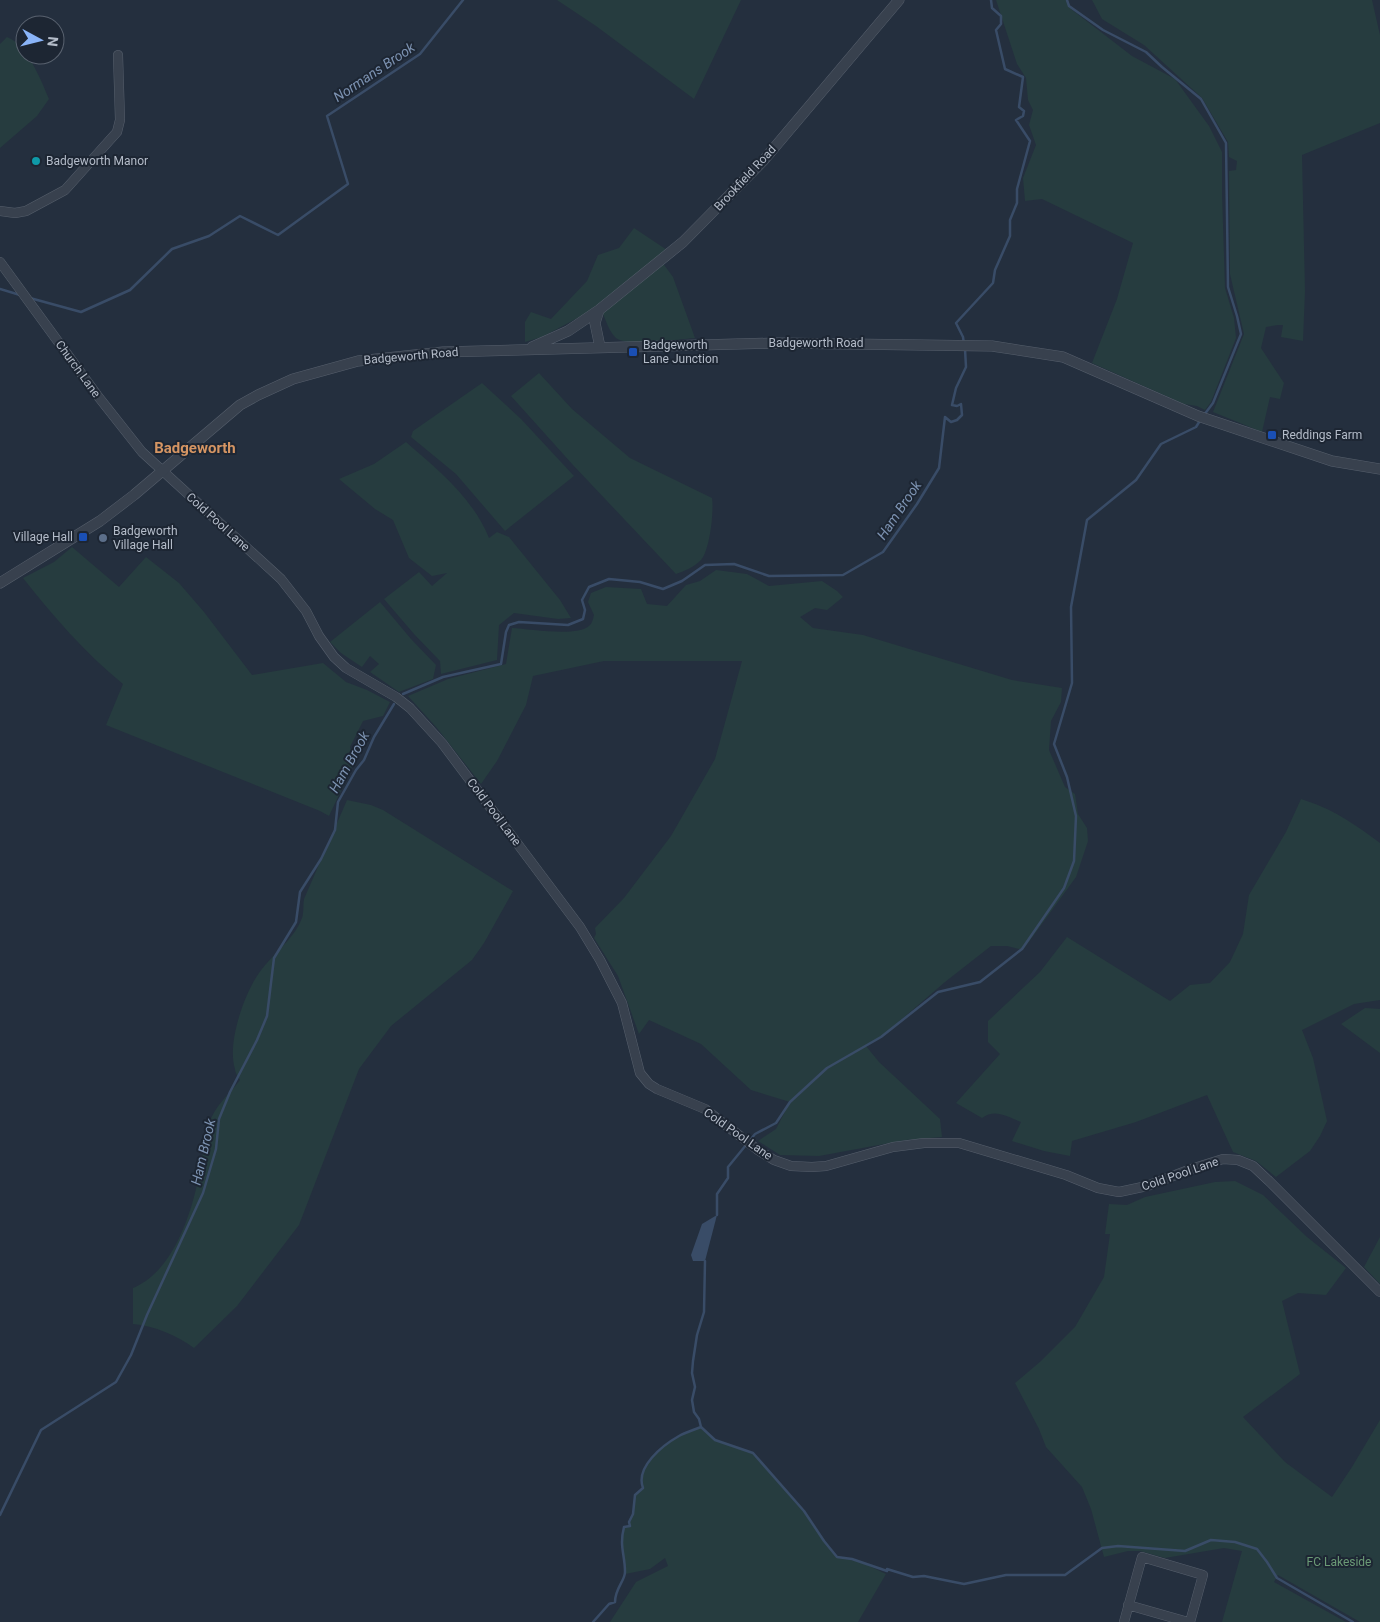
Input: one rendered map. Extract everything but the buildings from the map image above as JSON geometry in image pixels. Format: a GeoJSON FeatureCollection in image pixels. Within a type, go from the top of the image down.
{"type":"FeatureCollection","features":[{"type":"Feature","properties":{"kind":"street","name":"Brookfield Road"},"geometry":{"type":"LineString","coordinates":[[528,348],[568,331],[599,310],[683,242],[714,213],[763,161],[899,0]]}},
{"type":"Feature","properties":{"kind":"street"},"geometry":{"type":"LineString","coordinates":[[0,211],[15,213],[26,211],[65,190],[117,132],[120,120],[118,55]]}},
{"type":"Feature","properties":{"kind":"street","name":"Church Lane"},"geometry":{"type":"LineString","coordinates":[[0,262],[97,395],[142,452],[163,471]]}},
{"type":"Feature","properties":{"kind":"street"},"geometry":{"type":"LineString","coordinates":[[599,310],[595,323],[600,347]]}},
{"type":"Feature","properties":{"kind":"street"},"geometry":{"type":"LineString","coordinates":[[568,331],[565,337],[565,344],[573,348]]}},
{"type":"Feature","properties":{"kind":"street","name":"Badgeworth Road"},"geometry":{"type":"LineString","coordinates":[[0,583],[100,521],[163,471],[240,405],[258,395],[292,379],[358,361],[442,352],[528,348],[776,343],[992,346],[1063,356],[1198,416],[1332,461],[1380,469]]}},
{"type":"Feature","properties":{"kind":"street","name":"Cold Pool Lane"},"geometry":{"type":"LineString","coordinates":[[163,471],[282,579],[306,611],[319,636],[334,657],[346,668],[396,697],[410,708],[442,743],[580,927],[622,1004],[640,1074],[657,1089],[705,1110],[758,1150],[774,1160],[791,1166],[826,1166],[893,1147],[924,1143],[959,1143],[1066,1175],[1098,1188],[1119,1192],[1147,1186],[1223,1159],[1238,1160],[1253,1166],[1380,1292]]}},
{"type":"Feature","properties":{"kind":"street"},"geometry":{"type":"LineString","coordinates":[[1124,1622],[1128,1606],[1142,1557],[1203,1575],[1189,1622],[1128,1606]]}},
{"type":"Feature","properties":{"kind":"green space"},"geometry":{"type":"Polygon","coordinates":[[[557,0],[741,0],[694,99],[596,26],[557,0]]]}},
{"type":"Feature","properties":{"kind":"green space"},"geometry":{"type":"Polygon","coordinates":[[[996,0],[1068,0],[1071,9],[1132,56],[1175,79],[1209,126],[1222,152],[1225,288],[1234,318],[1236,338],[1211,402],[1205,410],[1197,406],[1184,404],[1092,363],[1117,299],[1133,243],[1042,199],[1025,201],[1023,178],[1036,145],[1029,125],[1033,110],[1028,100],[1026,78],[1017,64],[996,0]]]}},
{"type":"Feature","properties":{"kind":"green space"},"geometry":{"type":"Polygon","coordinates":[[[1092,0],[1372,0],[1380,35],[1380,123],[1302,155],[1305,291],[1303,341],[1281,337],[1283,325],[1266,327],[1261,348],[1284,383],[1280,399],[1270,397],[1262,432],[1213,412],[1244,334],[1230,274],[1229,171],[1236,170],[1237,161],[1229,157],[1228,142],[1202,98],[1144,45],[1102,19],[1092,0]]]}},
{"type":"Feature","properties":{"kind":"green space"},"geometry":{"type":"Polygon","coordinates":[[[7,37],[15,42],[15,65],[33,65],[49,99],[37,116],[0,148],[0,44],[7,37]]]}},
{"type":"Feature","properties":{"kind":"green space"},"geometry":{"type":"Polygon","coordinates":[[[634,228],[667,250],[659,258],[673,277],[695,338],[640,342],[620,340],[610,330],[600,306],[542,337],[525,342],[525,322],[531,312],[551,319],[587,281],[598,255],[619,248],[634,228]]]}},
{"type":"Feature","properties":{"kind":"green space"},"geometry":{"type":"Polygon","coordinates":[[[539,373],[572,409],[630,458],[712,498],[712,521],[709,539],[701,560],[676,574],[511,396],[539,373]]]}},
{"type":"Feature","properties":{"kind":"green space"},"geometry":{"type":"Polygon","coordinates":[[[482,383],[521,419],[574,476],[505,531],[456,474],[411,437],[413,431],[482,383]]]}},
{"type":"Feature","properties":{"kind":"green space"},"geometry":{"type":"Polygon","coordinates":[[[406,442],[442,474],[464,497],[474,510],[489,538],[497,532],[509,537],[560,600],[571,618],[558,619],[514,613],[499,625],[497,660],[441,674],[440,661],[384,599],[419,572],[432,586],[447,573],[432,576],[409,558],[393,520],[375,509],[339,479],[374,464],[406,442]]]}},
{"type":"Feature","properties":{"kind":"green space"},"geometry":{"type":"Polygon","coordinates":[[[72,547],[119,587],[146,557],[179,583],[204,612],[252,675],[323,663],[346,682],[390,702],[383,716],[363,721],[350,747],[355,761],[329,816],[106,725],[123,684],[70,634],[23,578],[54,562],[72,547]]]}},
{"type":"Feature","properties":{"kind":"green space"},"geometry":{"type":"Polygon","coordinates":[[[716,570],[747,574],[769,586],[822,581],[843,597],[827,610],[815,608],[800,617],[813,628],[863,635],[1012,680],[1062,688],[1061,702],[1051,721],[1049,750],[1065,787],[1075,794],[1078,814],[1087,828],[1088,841],[1076,877],[1023,950],[1007,946],[991,946],[945,982],[881,1037],[866,1046],[879,1062],[940,1119],[942,1137],[906,1140],[819,1156],[780,1155],[758,1141],[776,1129],[790,1102],[751,1090],[701,1044],[649,1020],[639,1034],[618,976],[594,938],[596,934],[595,928],[624,898],[671,836],[715,759],[742,661],[604,661],[533,676],[526,705],[497,761],[481,784],[437,728],[408,696],[448,679],[506,664],[512,628],[564,632],[583,629],[589,626],[594,615],[588,602],[591,593],[606,587],[641,589],[647,604],[667,606],[686,585],[700,581],[716,570]]]}},
{"type":"Feature","properties":{"kind":"green space"},"geometry":{"type":"Polygon","coordinates":[[[380,602],[436,665],[433,679],[399,692],[370,672],[379,664],[370,656],[362,667],[341,653],[330,642],[380,602]]]}},
{"type":"Feature","properties":{"kind":"green space"},"geometry":{"type":"Polygon","coordinates":[[[1301,799],[1323,807],[1342,817],[1380,843],[1380,1000],[1354,1004],[1302,1030],[1313,1058],[1327,1121],[1310,1151],[1276,1177],[1256,1161],[1233,1152],[1207,1095],[1136,1122],[1072,1141],[1070,1156],[1044,1151],[1012,1141],[1021,1122],[997,1114],[987,1115],[982,1118],[956,1103],[1000,1054],[988,1042],[988,1021],[1040,972],[1067,937],[1170,1001],[1190,985],[1210,983],[1230,962],[1243,934],[1249,895],[1286,832],[1301,799]]]}},
{"type":"Feature","properties":{"kind":"green space"},"geometry":{"type":"Polygon","coordinates":[[[347,800],[371,805],[383,810],[513,891],[484,943],[472,960],[391,1026],[359,1069],[299,1225],[237,1306],[194,1348],[165,1332],[133,1324],[133,1288],[147,1280],[169,1257],[184,1227],[195,1195],[206,1133],[214,1113],[240,1080],[235,1070],[233,1047],[242,1009],[257,976],[298,926],[303,916],[304,899],[347,800]]]}},
{"type":"Feature","properties":{"kind":"green space"},"geometry":{"type":"Polygon","coordinates":[[[1365,1008],[1380,1009],[1380,1053],[1341,1024],[1365,1008]]]}},
{"type":"Feature","properties":{"kind":"green space","name":"FC Lakeside"},"geometry":{"type":"Polygon","coordinates":[[[1235,1181],[1263,1195],[1307,1237],[1346,1268],[1326,1295],[1298,1293],[1282,1301],[1300,1374],[1243,1417],[1285,1462],[1332,1497],[1380,1420],[1380,1622],[1360,1622],[1278,1575],[1274,1582],[1346,1622],[1222,1622],[1242,1551],[1224,1548],[1165,1558],[1140,1551],[1128,1551],[1104,1557],[1091,1509],[1082,1487],[1046,1447],[1039,1429],[1015,1383],[1041,1361],[1075,1327],[1104,1277],[1110,1234],[1105,1234],[1109,1204],[1127,1205],[1145,1197],[1215,1182],[1235,1181]]]}},
{"type":"Feature","properties":{"kind":"green space"},"geometry":{"type":"Polygon","coordinates":[[[1380,1237],[1380,1284],[1364,1267],[1380,1237]]]}},
{"type":"Feature","properties":{"kind":"green space"},"geometry":{"type":"Polygon","coordinates":[[[701,1427],[715,1440],[753,1453],[804,1511],[837,1557],[861,1562],[886,1574],[858,1622],[610,1622],[636,1582],[668,1566],[665,1558],[650,1569],[625,1574],[622,1545],[624,1527],[630,1526],[629,1522],[633,1514],[635,1495],[643,1488],[643,1472],[652,1458],[666,1445],[682,1435],[701,1427]]]}},
{"type":"Feature","properties":{"kind":"water"},"geometry":{"type":"Polygon","coordinates":[[[717,1215],[705,1261],[693,1261],[691,1255],[702,1224],[717,1215]]]}},
{"type":"Feature","properties":{"kind":"waterway","name":"Normans Brook"},"geometry":{"type":"LineString","coordinates":[[30,298],[81,312],[130,290],[172,249],[209,236],[240,216],[278,235],[348,184],[327,116],[420,54],[463,0]]}},
{"type":"Feature","properties":{"kind":"waterway","name":"Ham Brook"},"geometry":{"type":"LineString","coordinates":[[964,344],[963,337],[956,323],[993,283],[995,270],[1010,236],[1010,220],[1017,203],[1017,189],[1030,141],[1016,120],[1023,116],[1024,111],[1019,107],[1023,77],[1005,69],[996,30],[1001,24],[1001,16],[992,8],[991,0]]}},
{"type":"Feature","properties":{"kind":"waterway"},"geometry":{"type":"LineString","coordinates":[[1067,0],[1069,6],[1103,30],[1146,52],[1201,99],[1226,143],[1228,287],[1241,334],[1213,403],[1204,415]]}},
{"type":"Feature","properties":{"kind":"waterway","name":"Normans Brook"},"geometry":{"type":"LineString","coordinates":[[0,289],[20,295]]}},
{"type":"Feature","properties":{"kind":"waterway","name":"Ham Brook"},"geometry":{"type":"LineString","coordinates":[[403,694],[443,677],[501,664],[506,632],[509,625],[519,622],[568,625],[583,619],[585,610],[582,600],[589,587],[609,579],[640,582],[663,589],[682,581],[705,565],[734,564],[769,576],[843,575],[883,552],[917,504],[939,468],[945,417],[951,422],[957,420],[962,415],[961,404],[957,406],[952,405],[956,388],[966,367],[965,349]]}},
{"type":"Feature","properties":{"kind":"waterway"},"geometry":{"type":"LineString","coordinates":[[717,1215],[717,1194],[728,1178],[728,1167],[755,1134],[776,1123],[790,1102],[827,1068],[881,1037],[938,992],[980,982],[1022,949],[1064,888],[1074,861],[1076,816],[1067,777],[1054,744],[1072,683],[1071,607],[1087,520],[1136,480],[1161,444],[1196,427],[1201,419]]}},
{"type":"Feature","properties":{"kind":"waterway","name":"Ham Brook"},"geometry":{"type":"LineString","coordinates":[[0,1515],[41,1430],[116,1382],[131,1355],[147,1315],[203,1193],[216,1149],[219,1119],[267,1016],[274,958],[296,922],[300,892],[321,859],[335,830],[338,802],[356,770],[364,760],[374,737],[394,704]]}},
{"type":"Feature","properties":{"kind":"waterway"},"geometry":{"type":"LineString","coordinates":[[705,1261],[704,1312],[697,1335],[692,1373],[695,1387],[692,1400],[694,1412],[699,1419],[701,1427],[715,1440],[753,1453],[804,1511],[837,1557],[852,1559],[887,1571],[887,1569],[913,1577],[924,1576],[964,1584],[1006,1575],[1065,1575],[1102,1548],[1118,1546],[1185,1551],[1211,1540],[1235,1542],[1257,1549],[1277,1578],[1353,1622]]}},
{"type":"Feature","properties":{"kind":"waterway"},"geometry":{"type":"LineString","coordinates":[[593,1622],[609,1604],[615,1602],[615,1597],[625,1575],[622,1545],[624,1527],[630,1526],[629,1522],[633,1514],[635,1495],[643,1488],[643,1472],[658,1451],[684,1433],[701,1427]]}},
{"type":"Feature","properties":{"kind":"place","name":"Badgeworth Manor"},"geometry":{"type":"Point","coordinates":[36,161]}},
{"type":"Feature","properties":{"kind":"place","name":"Badgeworth Lane Junction"},"geometry":{"type":"Point","coordinates":[633,352]}},
{"type":"Feature","properties":{"kind":"place","name":"Reddings Farm"},"geometry":{"type":"Point","coordinates":[1272,435]}},
{"type":"Feature","properties":{"kind":"place","name":"Village Hall"},"geometry":{"type":"Point","coordinates":[83,537]}},
{"type":"Feature","properties":{"kind":"place","name":"Badgeworth Village Hall"},"geometry":{"type":"Point","coordinates":[103,538]}},
{"type":"Feature","properties":{"kind":"district","name":"Badgeworth"},"geometry":{"type":"Point","coordinates":[195,448]}}]}
